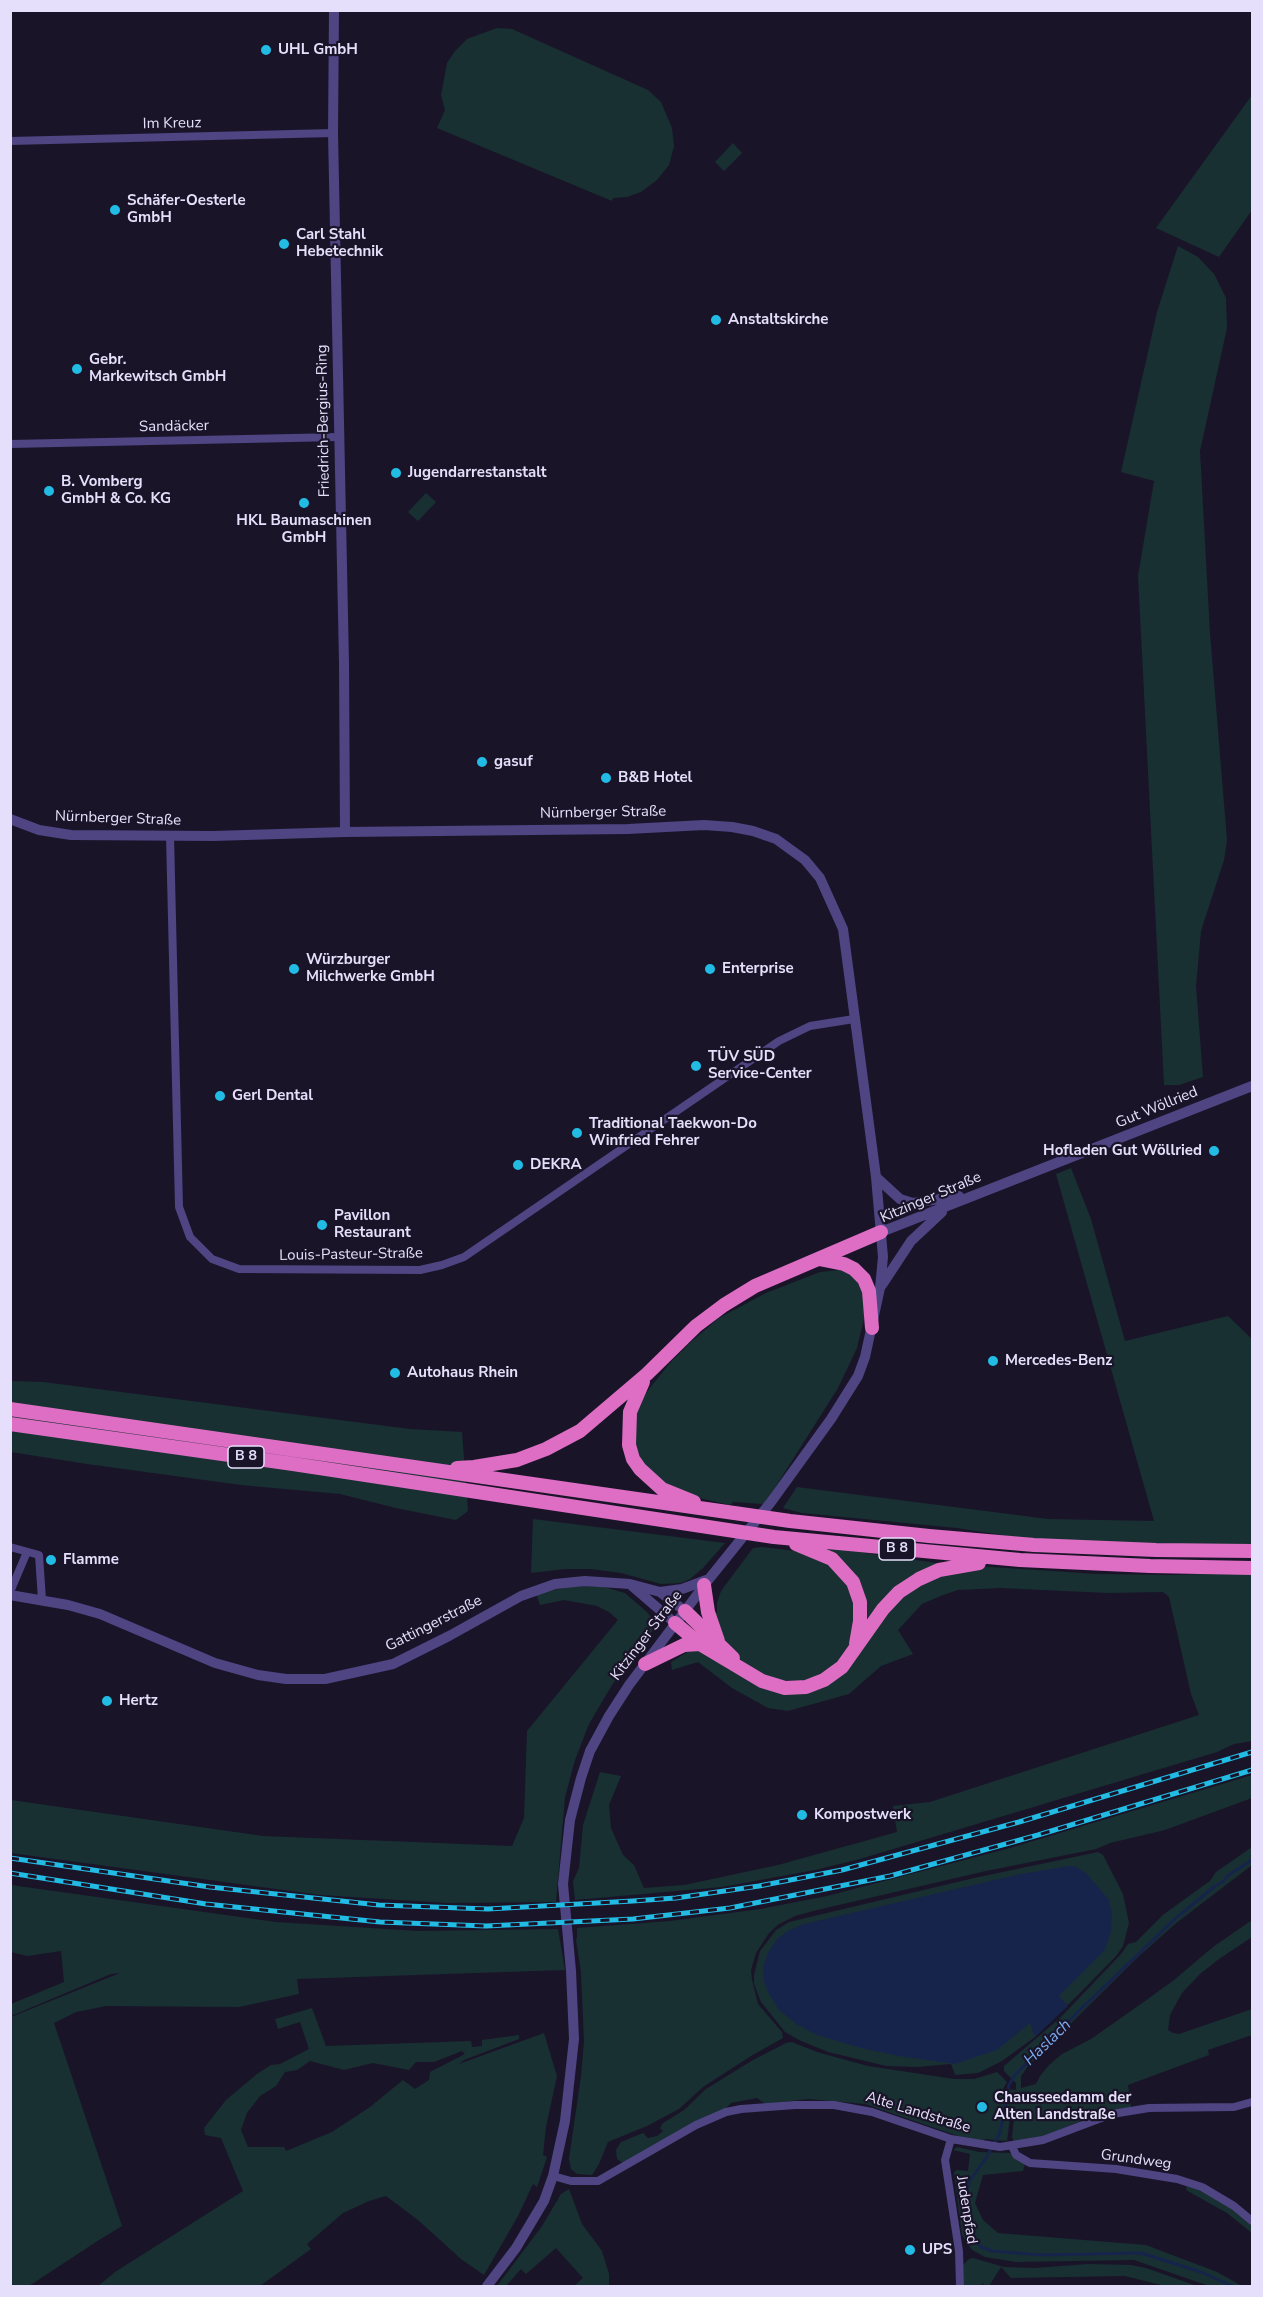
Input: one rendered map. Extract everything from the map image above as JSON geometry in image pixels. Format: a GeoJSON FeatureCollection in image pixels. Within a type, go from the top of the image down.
{"type":"FeatureCollection","features":[{"type":"Feature","properties":{"kind":"highway"},"geometry":{"type":"LineString","coordinates":[[419,1468],[474,1467],[517,1460],[546,1449],[580,1431],[647,1374],[696,1326],[724,1305],[755,1286],[881,1232]]}},
{"type":"Feature","properties":{"kind":"highway"},"geometry":{"type":"LineString","coordinates":[[819,1259],[844,1264],[854,1269],[864,1279],[869,1291],[872,1328]]}},
{"type":"Feature","properties":{"kind":"highway"},"geometry":{"type":"LineString","coordinates":[[647,1374],[634,1398],[630,1412],[629,1445],[633,1459],[662,1490],[724,1513]]}},
{"type":"Feature","properties":{"kind":"highway","name":"B 8"},"geometry":{"type":"LineString","coordinates":[[10,1410],[789,1521],[1034,1545],[1252,1551]]}},
{"type":"Feature","properties":{"kind":"highway","name":"B 8"},"geometry":{"type":"LineString","coordinates":[[10,1424],[774,1537],[1020,1560],[1252,1568]]}},
{"type":"Feature","properties":{"kind":"highway"},"geometry":{"type":"LineString","coordinates":[[774,1537],[832,1559],[853,1582],[860,1602],[860,1621],[854,1651]]}},
{"type":"Feature","properties":{"kind":"highway"},"geometry":{"type":"LineString","coordinates":[[675,1623],[700,1644],[762,1682],[785,1688],[806,1687],[824,1680],[842,1667],[883,1609],[899,1592],[919,1579],[939,1570],[963,1565],[1020,1560]]}},
{"type":"Feature","properties":{"kind":"highway"},"geometry":{"type":"LineString","coordinates":[[707,1582],[708,1612],[718,1643]]}},
{"type":"Feature","properties":{"kind":"highway"},"geometry":{"type":"LineString","coordinates":[[685,1611],[745,1671]]}},
{"type":"Feature","properties":{"kind":"highway"},"geometry":{"type":"LineString","coordinates":[[645,1664],[684,1646],[700,1644]]}},
{"type":"Feature","properties":{"kind":"street","name":"Friedrich-Bergius-Ring"},"geometry":{"type":"LineString","coordinates":[[334,10],[333,133],[344,663],[345,832]]}},
{"type":"Feature","properties":{"kind":"street","name":"Im Kreuz"},"geometry":{"type":"LineString","coordinates":[[10,141],[333,133]]}},
{"type":"Feature","properties":{"kind":"street","name":"Sandäcker"},"geometry":{"type":"LineString","coordinates":[[10,444],[339,437]]}},
{"type":"Feature","properties":{"kind":"street","name":"Nürnberger Straße"},"geometry":{"type":"LineString","coordinates":[[10,819],[39,830],[71,835],[170,836],[628,829],[704,825],[732,826],[776,839],[805,860],[820,878],[836,909],[843,929],[876,1177],[881,1232]]}},
{"type":"Feature","properties":{"kind":"street","name":"Louis-Pasteur-Straße"},"geometry":{"type":"LineString","coordinates":[[170,836],[179,1207],[190,1237],[212,1260],[239,1269],[420,1270],[464,1257],[779,1041],[810,1026],[854,1019]]}},
{"type":"Feature","properties":{"kind":"street","name":"Gut Wöllried"},"geometry":{"type":"LineString","coordinates":[[1072,1158],[1252,1086]]}},
{"type":"Feature","properties":{"kind":"street","name":"Kitzinger Straße"},"geometry":{"type":"LineString","coordinates":[[488,2286],[530,2226],[548,2190],[565,2121],[573,2058],[571,1971],[563,1884],[570,1820],[580,1778],[590,1751],[609,1716],[645,1664],[771,1502],[848,1392],[865,1357],[872,1328],[883,1257],[881,1232],[1072,1158]]}},
{"type":"Feature","properties":{"kind":"street"},"geometry":{"type":"LineString","coordinates":[[876,1177],[900,1199],[913,1203],[983,1192]]}},
{"type":"Feature","properties":{"kind":"street"},"geometry":{"type":"LineString","coordinates":[[880,1288],[911,1241],[948,1206]]}},
{"type":"Feature","properties":{"kind":"street"},"geometry":{"type":"LineString","coordinates":[[10,1547],[39,1555],[42,1600]]}},
{"type":"Feature","properties":{"kind":"street"},"geometry":{"type":"LineString","coordinates":[[10,1594],[27,1552]]}},
{"type":"Feature","properties":{"kind":"street","name":"Gattingerstraße"},"geometry":{"type":"LineString","coordinates":[[10,1594],[100,1614],[226,1666],[258,1675],[286,1679],[325,1679],[393,1664],[520,1596],[555,1584],[585,1581],[630,1584],[660,1592],[685,1611]]}},
{"type":"Feature","properties":{"kind":"street"},"geometry":{"type":"LineString","coordinates":[[660,1592],[707,1582]]}},
{"type":"Feature","properties":{"kind":"street"},"geometry":{"type":"LineString","coordinates":[[630,1584],[675,1623]]}},
{"type":"Feature","properties":{"kind":"street","name":"Alte Landstraße"},"geometry":{"type":"LineString","coordinates":[[553,2176],[571,2181],[598,2181],[696,2124],[726,2112],[741,2109],[834,2105],[872,2112],[951,2139],[981,2146],[1000,2147],[1043,2140],[1112,2114],[1149,2108],[1234,2107],[1252,2103]]}},
{"type":"Feature","properties":{"kind":"street","name":"Judenpfad"},"geometry":{"type":"LineString","coordinates":[[951,2139],[945,2160],[959,2251],[960,2286]]}},
{"type":"Feature","properties":{"kind":"street","name":"Grundweg"},"geometry":{"type":"LineString","coordinates":[[1012,2146],[1016,2155],[1030,2163],[1116,2169],[1176,2179],[1202,2187],[1234,2206],[1252,2221]]}},
{"type":"Feature","properties":{"kind":"green space"},"geometry":{"type":"Polygon","coordinates":[[[497,28],[512,29],[648,90],[661,102],[672,128],[674,146],[669,165],[657,180],[641,192],[627,197],[613,198],[612,201],[437,128],[445,110],[441,95],[447,63],[467,39],[497,28]]]}},
{"type":"Feature","properties":{"kind":"green space"},"geometry":{"type":"Polygon","coordinates":[[[1252,95],[1252,210],[1219,257],[1156,228],[1252,95]]]}},
{"type":"Feature","properties":{"kind":"green space"},"geometry":{"type":"Polygon","coordinates":[[[733,143],[742,153],[724,171],[715,162],[733,143]]]}},
{"type":"Feature","properties":{"kind":"green space"},"geometry":{"type":"Polygon","coordinates":[[[1178,246],[1198,257],[1214,274],[1226,298],[1227,328],[1200,451],[1210,633],[1227,840],[1224,860],[1201,931],[1196,986],[1203,1077],[1179,1085],[1164,1085],[1138,576],[1154,481],[1121,472],[1157,312],[1178,246]]]}},
{"type":"Feature","properties":{"kind":"green space"},"geometry":{"type":"Polygon","coordinates":[[[426,493],[436,502],[418,521],[408,512],[426,493]]]}},
{"type":"Feature","properties":{"kind":"green space"},"geometry":{"type":"Polygon","coordinates":[[[1071,1168],[1091,1219],[1125,1341],[1228,1316],[1252,1339],[1252,1546],[1040,1541],[957,1528],[802,1513],[783,1508],[797,1487],[1048,1519],[1154,1521],[1056,1174],[1071,1168]]]}},
{"type":"Feature","properties":{"kind":"green space"},"geometry":{"type":"Polygon","coordinates":[[[847,1271],[860,1281],[866,1311],[857,1348],[838,1388],[766,1502],[762,1504],[733,1502],[730,1505],[677,1493],[639,1462],[632,1426],[642,1398],[669,1364],[692,1341],[719,1318],[766,1293],[820,1272],[847,1271]]]}},
{"type":"Feature","properties":{"kind":"green space"},"geometry":{"type":"Polygon","coordinates":[[[10,1381],[43,1382],[410,1429],[462,1432],[468,1511],[456,1520],[340,1494],[241,1485],[11,1452],[10,1381]]]}},
{"type":"Feature","properties":{"kind":"green space"},"geometry":{"type":"Polygon","coordinates":[[[533,1519],[725,1543],[703,1568],[681,1583],[661,1584],[621,1573],[591,1569],[531,1573],[533,1519]]]}},
{"type":"Feature","properties":{"kind":"green space"},"geometry":{"type":"Polygon","coordinates":[[[817,1546],[944,1564],[916,1576],[860,1638],[861,1602],[817,1546]]]}},
{"type":"Feature","properties":{"kind":"green space"},"geometry":{"type":"Polygon","coordinates":[[[753,1548],[795,1551],[819,1558],[841,1574],[853,1596],[855,1629],[849,1645],[836,1664],[815,1677],[803,1681],[773,1680],[746,1666],[720,1634],[712,1614],[717,1612],[721,1591],[753,1548]]]}},
{"type":"Feature","properties":{"kind":"green space"},"geometry":{"type":"Polygon","coordinates":[[[976,1566],[1096,1574],[1173,1575],[1252,1572],[1252,1741],[1234,1744],[1217,1752],[860,1859],[815,1870],[722,1887],[575,1900],[573,1881],[579,1868],[583,1825],[600,1772],[621,1776],[609,1805],[611,1828],[623,1855],[634,1865],[644,1888],[684,1885],[778,1865],[897,1832],[893,1806],[930,1802],[1199,1715],[1191,1694],[1169,1597],[1163,1592],[1108,1593],[1000,1588],[958,1590],[922,1604],[898,1630],[913,1654],[881,1666],[849,1694],[788,1711],[768,1708],[732,1688],[698,1662],[672,1670],[671,1662],[686,1653],[686,1650],[700,1650],[760,1687],[825,1686],[886,1611],[917,1583],[976,1566]]]}},
{"type":"Feature","properties":{"kind":"green space"},"geometry":{"type":"Polygon","coordinates":[[[585,1584],[625,1593],[648,1613],[653,1620],[654,1628],[612,1685],[589,1724],[575,1760],[565,1797],[556,1902],[447,1903],[320,1895],[11,1853],[11,1800],[263,1836],[512,1846],[524,1818],[527,1731],[618,1620],[597,1606],[564,1600],[540,1605],[536,1593],[585,1584]]]}},
{"type":"Feature","properties":{"kind":"green space"},"geometry":{"type":"Polygon","coordinates":[[[1252,1775],[1252,1798],[1165,1830],[1110,1843],[1096,1849],[986,1871],[817,1910],[795,1916],[779,1924],[769,1933],[756,1953],[751,1970],[758,2004],[782,2032],[783,2038],[703,2087],[679,2109],[647,2126],[608,2142],[592,2175],[577,2174],[571,2169],[569,2159],[584,2042],[577,1928],[670,1921],[760,1909],[827,1896],[1010,1848],[1252,1775]]]}},
{"type":"Feature","properties":{"kind":"green space"},"geometry":{"type":"Polygon","coordinates":[[[1252,1847],[1252,1865],[1175,1924],[1137,1958],[1029,2065],[1021,2076],[1021,2088],[1036,2084],[1049,2065],[1062,2054],[1091,2039],[1145,2001],[1213,1947],[1252,1920],[1252,1937],[1200,1974],[1182,1993],[1170,2015],[1168,2030],[1179,2034],[1252,2009],[1252,2035],[1208,2050],[1209,2055],[1128,2085],[1131,2107],[1091,2117],[1036,2139],[1014,2142],[1012,2137],[1015,2110],[1011,2111],[1007,2141],[985,2139],[983,2142],[961,2137],[865,2104],[808,2099],[765,2104],[757,2098],[731,2103],[723,2111],[624,2164],[617,2159],[616,2150],[621,2142],[643,2133],[648,2138],[657,2136],[663,2131],[660,2128],[663,2123],[684,2110],[706,2089],[786,2043],[792,2042],[817,2052],[868,2066],[954,2079],[974,2079],[997,2072],[1007,2082],[1003,2089],[1016,2090],[1016,2083],[1004,2071],[1004,2066],[1060,2018],[1128,1944],[1136,1942],[1164,1914],[1210,1881],[1216,1872],[1252,1847]]]}},
{"type":"Feature","properties":{"kind":"green space"},"geometry":{"type":"Polygon","coordinates":[[[1098,1852],[1103,1855],[1123,1894],[1129,1923],[1123,1946],[1117,1955],[1035,2037],[1002,2061],[978,2073],[955,2075],[951,2064],[917,2067],[886,2066],[828,2052],[785,2032],[761,2002],[754,1984],[760,1951],[776,1930],[789,1922],[974,1878],[1098,1852]]]}},
{"type":"Feature","properties":{"kind":"green space"},"geometry":{"type":"Polygon","coordinates":[[[11,1885],[276,1922],[418,1931],[558,1929],[565,1970],[297,1979],[299,1994],[239,2007],[106,2006],[76,2012],[54,2023],[122,2226],[29,2286],[11,2286],[11,2017],[120,1973],[111,1974],[11,2016],[11,2004],[64,1982],[61,1951],[27,1956],[11,1952],[11,1885]]]}},
{"type":"Feature","properties":{"kind":"green space"},"geometry":{"type":"Polygon","coordinates":[[[312,2008],[326,2046],[471,2041],[472,2047],[482,2046],[482,2040],[519,2035],[519,2039],[459,2064],[544,2033],[557,2076],[546,2127],[543,2155],[547,2157],[537,2187],[533,2184],[518,2216],[484,2275],[461,2259],[418,2220],[386,2196],[343,2213],[307,2244],[311,2249],[260,2286],[98,2286],[115,2272],[243,2191],[221,2138],[205,2135],[204,2128],[226,2100],[257,2074],[271,2065],[280,2064],[309,2049],[300,2022],[278,2029],[275,2019],[312,2008]],[[462,2051],[434,2062],[416,2062],[409,2070],[373,2063],[344,2070],[310,2061],[297,2070],[285,2072],[276,2086],[260,2096],[247,2113],[241,2130],[248,2147],[284,2147],[286,2151],[332,2132],[370,2107],[403,2080],[415,2089],[429,2080],[430,2072],[465,2054],[462,2051]]]}},
{"type":"Feature","properties":{"kind":"green space"},"geometry":{"type":"Polygon","coordinates":[[[957,2147],[979,2152],[1010,2153],[1025,2164],[1023,2171],[983,2175],[975,2203],[983,2220],[998,2233],[1146,2245],[1217,2272],[1242,2286],[1209,2286],[1134,2260],[1016,2262],[985,2257],[972,2250],[962,2235],[954,2172],[968,2171],[970,2154],[953,2150],[957,2147]]]}},
{"type":"Feature","properties":{"kind":"green space"},"geometry":{"type":"Polygon","coordinates":[[[1187,2185],[1204,2191],[1235,2210],[1252,2224],[1252,2233],[1227,2213],[1186,2190],[1187,2185]]]}},
{"type":"Feature","properties":{"kind":"green space"},"geometry":{"type":"Polygon","coordinates":[[[569,2189],[582,2224],[602,2251],[609,2274],[609,2286],[574,2286],[583,2278],[556,2248],[526,2274],[521,2269],[506,2286],[497,2286],[542,2226],[561,2194],[569,2189]]]}},
{"type":"Feature","properties":{"kind":"green space"},"geometry":{"type":"Polygon","coordinates":[[[973,2258],[1004,2267],[1131,2265],[1197,2286],[1165,2286],[1125,2276],[1011,2278],[1001,2267],[989,2286],[984,2286],[983,2283],[980,2286],[964,2286],[963,2265],[973,2258]]]}},
{"type":"Feature","properties":{"kind":"water"},"geometry":{"type":"Polygon","coordinates":[[[1069,1866],[1077,1867],[1086,1873],[1109,1900],[1112,1914],[1111,1931],[1105,1950],[1059,1996],[1068,2006],[1035,2037],[1030,2023],[997,2050],[955,2064],[899,2056],[817,2035],[798,2025],[779,2010],[764,1982],[763,1967],[777,1939],[804,1924],[1021,1874],[1069,1866]]]}},
{"type":"Feature","properties":{"kind":"waterway","name":"Haslach"},"geometry":{"type":"LineString","coordinates":[[1232,2286],[1201,2272],[1141,2253],[1041,2255],[992,2251],[981,2247],[974,2240],[967,2226],[964,2203],[969,2182],[1000,2133],[1009,2085],[1014,2076],[1176,1918],[1223,1882],[1227,1876],[1252,1860]]}},
{"type":"Feature","properties":{"kind":"railway"},"geometry":{"type":"LineString","coordinates":[[10,1858],[210,1887],[379,1905],[488,1909],[676,1898],[759,1886],[842,1870],[1019,1822],[1252,1752]]}},
{"type":"Feature","properties":{"kind":"railway"},"geometry":{"type":"LineString","coordinates":[[10,1873],[206,1904],[380,1922],[486,1926],[633,1919],[730,1908],[890,1876],[1038,1835],[1252,1770]]}},
{"type":"Feature","properties":{"kind":"place","name":"UHL GmbH"},"geometry":{"type":"Point","coordinates":[266,50]}},
{"type":"Feature","properties":{"kind":"place","name":"Schäfer-Oesterle GmbH"},"geometry":{"type":"Point","coordinates":[115,210]}},
{"type":"Feature","properties":{"kind":"place","name":"Carl Stahl Hebetechnik"},"geometry":{"type":"Point","coordinates":[284,244]}},
{"type":"Feature","properties":{"kind":"place","name":"Anstaltskirche"},"geometry":{"type":"Point","coordinates":[716,320]}},
{"type":"Feature","properties":{"kind":"place","name":"Gebr. Markewitsch GmbH"},"geometry":{"type":"Point","coordinates":[77,369]}},
{"type":"Feature","properties":{"kind":"place","name":"Jugendarrestanstalt"},"geometry":{"type":"Point","coordinates":[396,473]}},
{"type":"Feature","properties":{"kind":"place","name":"B. Vomberg GmbH & Co. KG"},"geometry":{"type":"Point","coordinates":[49,491]}},
{"type":"Feature","properties":{"kind":"place","name":"HKL Baumaschinen GmbH"},"geometry":{"type":"Point","coordinates":[304,503]}},
{"type":"Feature","properties":{"kind":"place","name":"gasuf"},"geometry":{"type":"Point","coordinates":[482,762]}},
{"type":"Feature","properties":{"kind":"place","name":"B&B Hotel"},"geometry":{"type":"Point","coordinates":[606,778]}},
{"type":"Feature","properties":{"kind":"place","name":"Würzburger Milchwerke GmbH"},"geometry":{"type":"Point","coordinates":[294,969]}},
{"type":"Feature","properties":{"kind":"place","name":"Enterprise"},"geometry":{"type":"Point","coordinates":[710,969]}},
{"type":"Feature","properties":{"kind":"place","name":"TÜV SÜD Service-Center"},"geometry":{"type":"Point","coordinates":[696,1066]}},
{"type":"Feature","properties":{"kind":"place","name":"Gerl Dental"},"geometry":{"type":"Point","coordinates":[220,1096]}},
{"type":"Feature","properties":{"kind":"place","name":"Traditional Taekwon-Do Winfried Fehrer"},"geometry":{"type":"Point","coordinates":[577,1133]}},
{"type":"Feature","properties":{"kind":"place","name":"Hofladen Gut Wöllried"},"geometry":{"type":"Point","coordinates":[1214,1151]}},
{"type":"Feature","properties":{"kind":"place","name":"DEKRA"},"geometry":{"type":"Point","coordinates":[518,1165]}},
{"type":"Feature","properties":{"kind":"place","name":"Pavillon Restaurant"},"geometry":{"type":"Point","coordinates":[322,1225]}},
{"type":"Feature","properties":{"kind":"place","name":"Mercedes-Benz"},"geometry":{"type":"Point","coordinates":[993,1361]}},
{"type":"Feature","properties":{"kind":"place","name":"Autohaus Rhein"},"geometry":{"type":"Point","coordinates":[395,1373]}},
{"type":"Feature","properties":{"kind":"place","name":"Flamme"},"geometry":{"type":"Point","coordinates":[51,1560]}},
{"type":"Feature","properties":{"kind":"place","name":"Hertz"},"geometry":{"type":"Point","coordinates":[107,1701]}},
{"type":"Feature","properties":{"kind":"place","name":"Kompostwerk"},"geometry":{"type":"Point","coordinates":[802,1815]}},
{"type":"Feature","properties":{"kind":"place","name":"Chausseedamm der Alten Landstraße"},"geometry":{"type":"Point","coordinates":[982,2107]}},
{"type":"Feature","properties":{"kind":"place","name":"UPS"},"geometry":{"type":"Point","coordinates":[910,2250]}}]}
